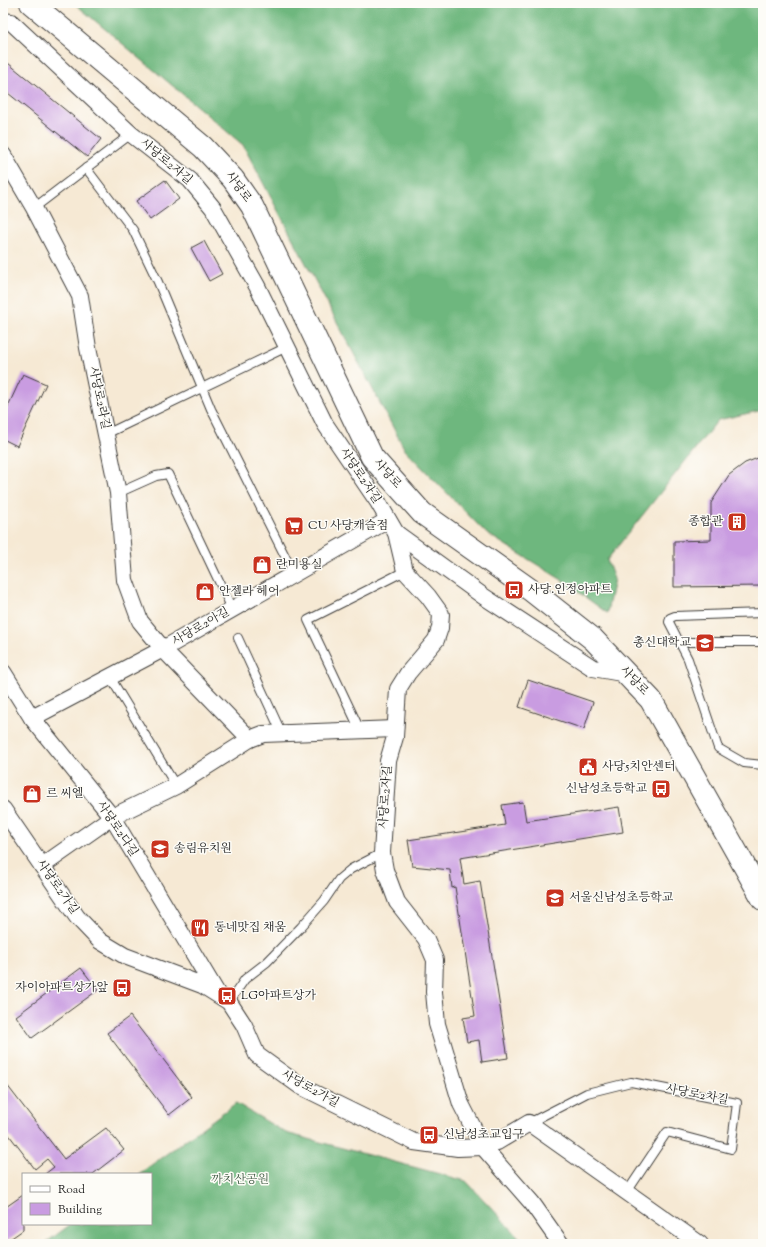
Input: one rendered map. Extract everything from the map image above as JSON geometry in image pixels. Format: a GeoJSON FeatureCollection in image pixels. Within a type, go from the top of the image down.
{"type":"FeatureCollection","features":[{"type":"Feature","properties":{"kind":"main road","name":"사당로"},"geometry":{"type":"LineString","coordinates":[[31,3],[203,147],[233,179],[252,206],[372,457],[422,513],[544,600],[594,639],[651,700],[763,899]]}},
{"type":"Feature","properties":{"kind":"street","name":"사당로2자길"},"geometry":{"type":"LineString","coordinates":[[3,21],[11,22],[131,134],[190,180],[213,208],[257,286],[324,424],[392,526],[405,571],[428,596],[441,614],[440,628],[436,640],[408,673],[398,689],[395,728],[388,761],[382,853],[385,870],[398,902],[426,939],[435,960],[434,992],[437,1024],[461,1104],[482,1147]]}},
{"type":"Feature","properties":{"kind":"street","name":"사당로2라길"},"geometry":{"type":"LineString","coordinates":[[3,155],[34,208],[80,296],[88,348],[118,493],[125,580],[140,621],[163,649],[250,739]]}},
{"type":"Feature","properties":{"kind":"street"},"geometry":{"type":"LineString","coordinates":[[392,526],[483,596],[593,668],[627,674]]}},
{"type":"Feature","properties":{"kind":"street","name":"사당로2아길"},"geometry":{"type":"LineString","coordinates":[[32,718],[163,649],[294,574],[392,526]]}},
{"type":"Feature","properties":{"kind":"street","name":"사당로2다길"},"geometry":{"type":"LineString","coordinates":[[3,672],[32,718],[112,817],[224,999]]}},
{"type":"Feature","properties":{"kind":"street"},"geometry":{"type":"LineString","coordinates":[[42,866],[112,817],[176,786],[250,739],[263,734],[395,728]]}},
{"type":"Feature","properties":{"kind":"street","name":"사당로2가길"},"geometry":{"type":"LineString","coordinates":[[3,809],[77,917],[100,941],[125,956],[202,986],[224,999],[244,1025],[257,1055],[300,1086],[414,1142],[458,1148],[482,1147]]}},
{"type":"Feature","properties":{"kind":"street"},"geometry":{"type":"LineString","coordinates":[[529,1123],[700,1244]]}},
{"type":"Feature","properties":{"kind":"street","name":"사당로2차길"},"geometry":{"type":"LineString","coordinates":[[482,1147],[497,1142],[529,1123]]}},
{"type":"Feature","properties":{"kind":"street"},"geometry":{"type":"LineString","coordinates":[[482,1147],[532,1203],[561,1244]]}},
{"type":"Feature","properties":{"kind":"lane"},"geometry":{"type":"LineString","coordinates":[[34,208],[131,134]]}},
{"type":"Feature","properties":{"kind":"lane"},"geometry":{"type":"LineString","coordinates":[[86,168],[133,230],[158,282],[202,388],[294,574]]}},
{"type":"Feature","properties":{"kind":"lane"},"geometry":{"type":"LineString","coordinates":[[106,434],[287,347]]}},
{"type":"Feature","properties":{"kind":"lane"},"geometry":{"type":"LineString","coordinates":[[118,493],[156,476],[168,474],[232,609]]}},
{"type":"Feature","properties":{"kind":"lane"},"geometry":{"type":"LineString","coordinates":[[360,730],[308,620],[405,571]]}},
{"type":"Feature","properties":{"kind":"lane"},"geometry":{"type":"LineString","coordinates":[[763,613],[675,616],[670,618],[669,622],[688,659],[718,748],[744,763],[763,765]]}},
{"type":"Feature","properties":{"kind":"lane"},"geometry":{"type":"LineString","coordinates":[[238,638],[282,734]]}},
{"type":"Feature","properties":{"kind":"lane"},"geometry":{"type":"LineString","coordinates":[[679,642],[763,642]]}},
{"type":"Feature","properties":{"kind":"lane"},"geometry":{"type":"LineString","coordinates":[[110,677],[176,786]]}},
{"type":"Feature","properties":{"kind":"lane"},"geometry":{"type":"LineString","coordinates":[[224,999],[245,979],[267,962],[301,927],[324,900],[339,879],[351,869],[382,853]]}},
{"type":"Feature","properties":{"kind":"lane","name":"사당로2차길"},"geometry":{"type":"LineString","coordinates":[[529,1123],[587,1093],[631,1082],[737,1103],[731,1149],[667,1132],[627,1192]]}},
{"type":"Feature","properties":{"kind":"green space"},"geometry":{"type":"Polygon","coordinates":[[[74,3],[763,3],[763,410],[718,420],[607,560],[614,579],[607,613],[562,580],[486,533],[405,450],[243,145],[74,3]]]}},
{"type":"Feature","properties":{"kind":"green space","name":"까치산공원"},"geometry":{"type":"Polygon","coordinates":[[[236,1103],[286,1133],[466,1181],[518,1236],[522,1244],[44,1244],[70,1225],[152,1225],[152,1173],[140,1173],[236,1103]]]}},
{"type":"Feature","properties":{"kind":"building"},"geometry":{"type":"Polygon","coordinates":[[[3,59],[101,139],[87,157],[3,89],[3,59]]]}},
{"type":"Feature","properties":{"kind":"building"},"geometry":{"type":"Polygon","coordinates":[[[165,180],[179,199],[150,220],[136,201],[165,180]]]}},
{"type":"Feature","properties":{"kind":"building"},"geometry":{"type":"Polygon","coordinates":[[[204,241],[222,274],[209,281],[191,248],[204,241]]]}},
{"type":"Feature","properties":{"kind":"building"},"geometry":{"type":"Polygon","coordinates":[[[23,374],[46,384],[17,446],[3,439],[3,417],[23,374]]]}},
{"type":"Feature","properties":{"kind":"building","name":"종합관"},"geometry":{"type":"Polygon","coordinates":[[[763,456],[763,586],[674,587],[674,541],[711,540],[711,503],[729,475],[745,463],[763,456]]]}},
{"type":"Feature","properties":{"kind":"building"},"geometry":{"type":"Polygon","coordinates":[[[528,680],[593,702],[584,729],[519,707],[528,680]]]}},
{"type":"Feature","properties":{"kind":"building"},"geometry":{"type":"Polygon","coordinates":[[[523,802],[526,821],[619,807],[623,832],[460,858],[464,884],[480,881],[508,1058],[482,1062],[479,1040],[467,1042],[463,1018],[475,1016],[455,887],[452,888],[450,870],[412,866],[408,840],[505,825],[502,805],[523,802]]]}},
{"type":"Feature","properties":{"kind":"building"},"geometry":{"type":"Polygon","coordinates":[[[81,968],[98,990],[32,1038],[16,1016],[81,968]]]}},
{"type":"Feature","properties":{"kind":"building"},"geometry":{"type":"Polygon","coordinates":[[[130,1016],[192,1097],[169,1115],[107,1033],[130,1016]]]}},
{"type":"Feature","properties":{"kind":"building"},"geometry":{"type":"Polygon","coordinates":[[[3,1080],[64,1159],[106,1128],[124,1150],[94,1173],[46,1173],[54,1167],[47,1159],[35,1169],[3,1127],[3,1080]]]}},
{"type":"Feature","properties":{"kind":"building"},"geometry":{"type":"Polygon","coordinates":[[[22,1196],[23,1230],[3,1244],[3,1209],[22,1196]]]}},
{"type":"Feature","properties":{"kind":"place","name":"종합관"},"geometry":{"type":"Point","coordinates":[737,522]}},
{"type":"Feature","properties":{"kind":"place","name":"CU 사당캐슬점"},"geometry":{"type":"Point","coordinates":[294,526]}},
{"type":"Feature","properties":{"kind":"place","name":"란미용실"},"geometry":{"type":"Point","coordinates":[262,565]}},
{"type":"Feature","properties":{"kind":"place","name":"사당.인정아파트"},"geometry":{"type":"Point","coordinates":[514,590]}},
{"type":"Feature","properties":{"kind":"place","name":"안젤라 헤어"},"geometry":{"type":"Point","coordinates":[205,592]}},
{"type":"Feature","properties":{"kind":"place","name":"총신대학교"},"geometry":{"type":"Point","coordinates":[705,643]}},
{"type":"Feature","properties":{"kind":"place","name":"사당5치안센터"},"geometry":{"type":"Point","coordinates":[588,767]}},
{"type":"Feature","properties":{"kind":"place","name":"신남성초등학교"},"geometry":{"type":"Point","coordinates":[661,789]}},
{"type":"Feature","properties":{"kind":"place","name":"르 씨엘"},"geometry":{"type":"Point","coordinates":[32,794]}},
{"type":"Feature","properties":{"kind":"place","name":"송림유치원"},"geometry":{"type":"Point","coordinates":[160,849]}},
{"type":"Feature","properties":{"kind":"place","name":"서울신남성초등학교"},"geometry":{"type":"Point","coordinates":[555,898]}},
{"type":"Feature","properties":{"kind":"place","name":"동네맛집 채움"},"geometry":{"type":"Point","coordinates":[200,928]}},
{"type":"Feature","properties":{"kind":"place","name":"자이아파트상가앞"},"geometry":{"type":"Point","coordinates":[122,988]}},
{"type":"Feature","properties":{"kind":"place","name":"LG아파트상가"},"geometry":{"type":"Point","coordinates":[227,996]}},
{"type":"Feature","properties":{"kind":"place","name":"신남성초교입구"},"geometry":{"type":"Point","coordinates":[429,1135]}}]}
